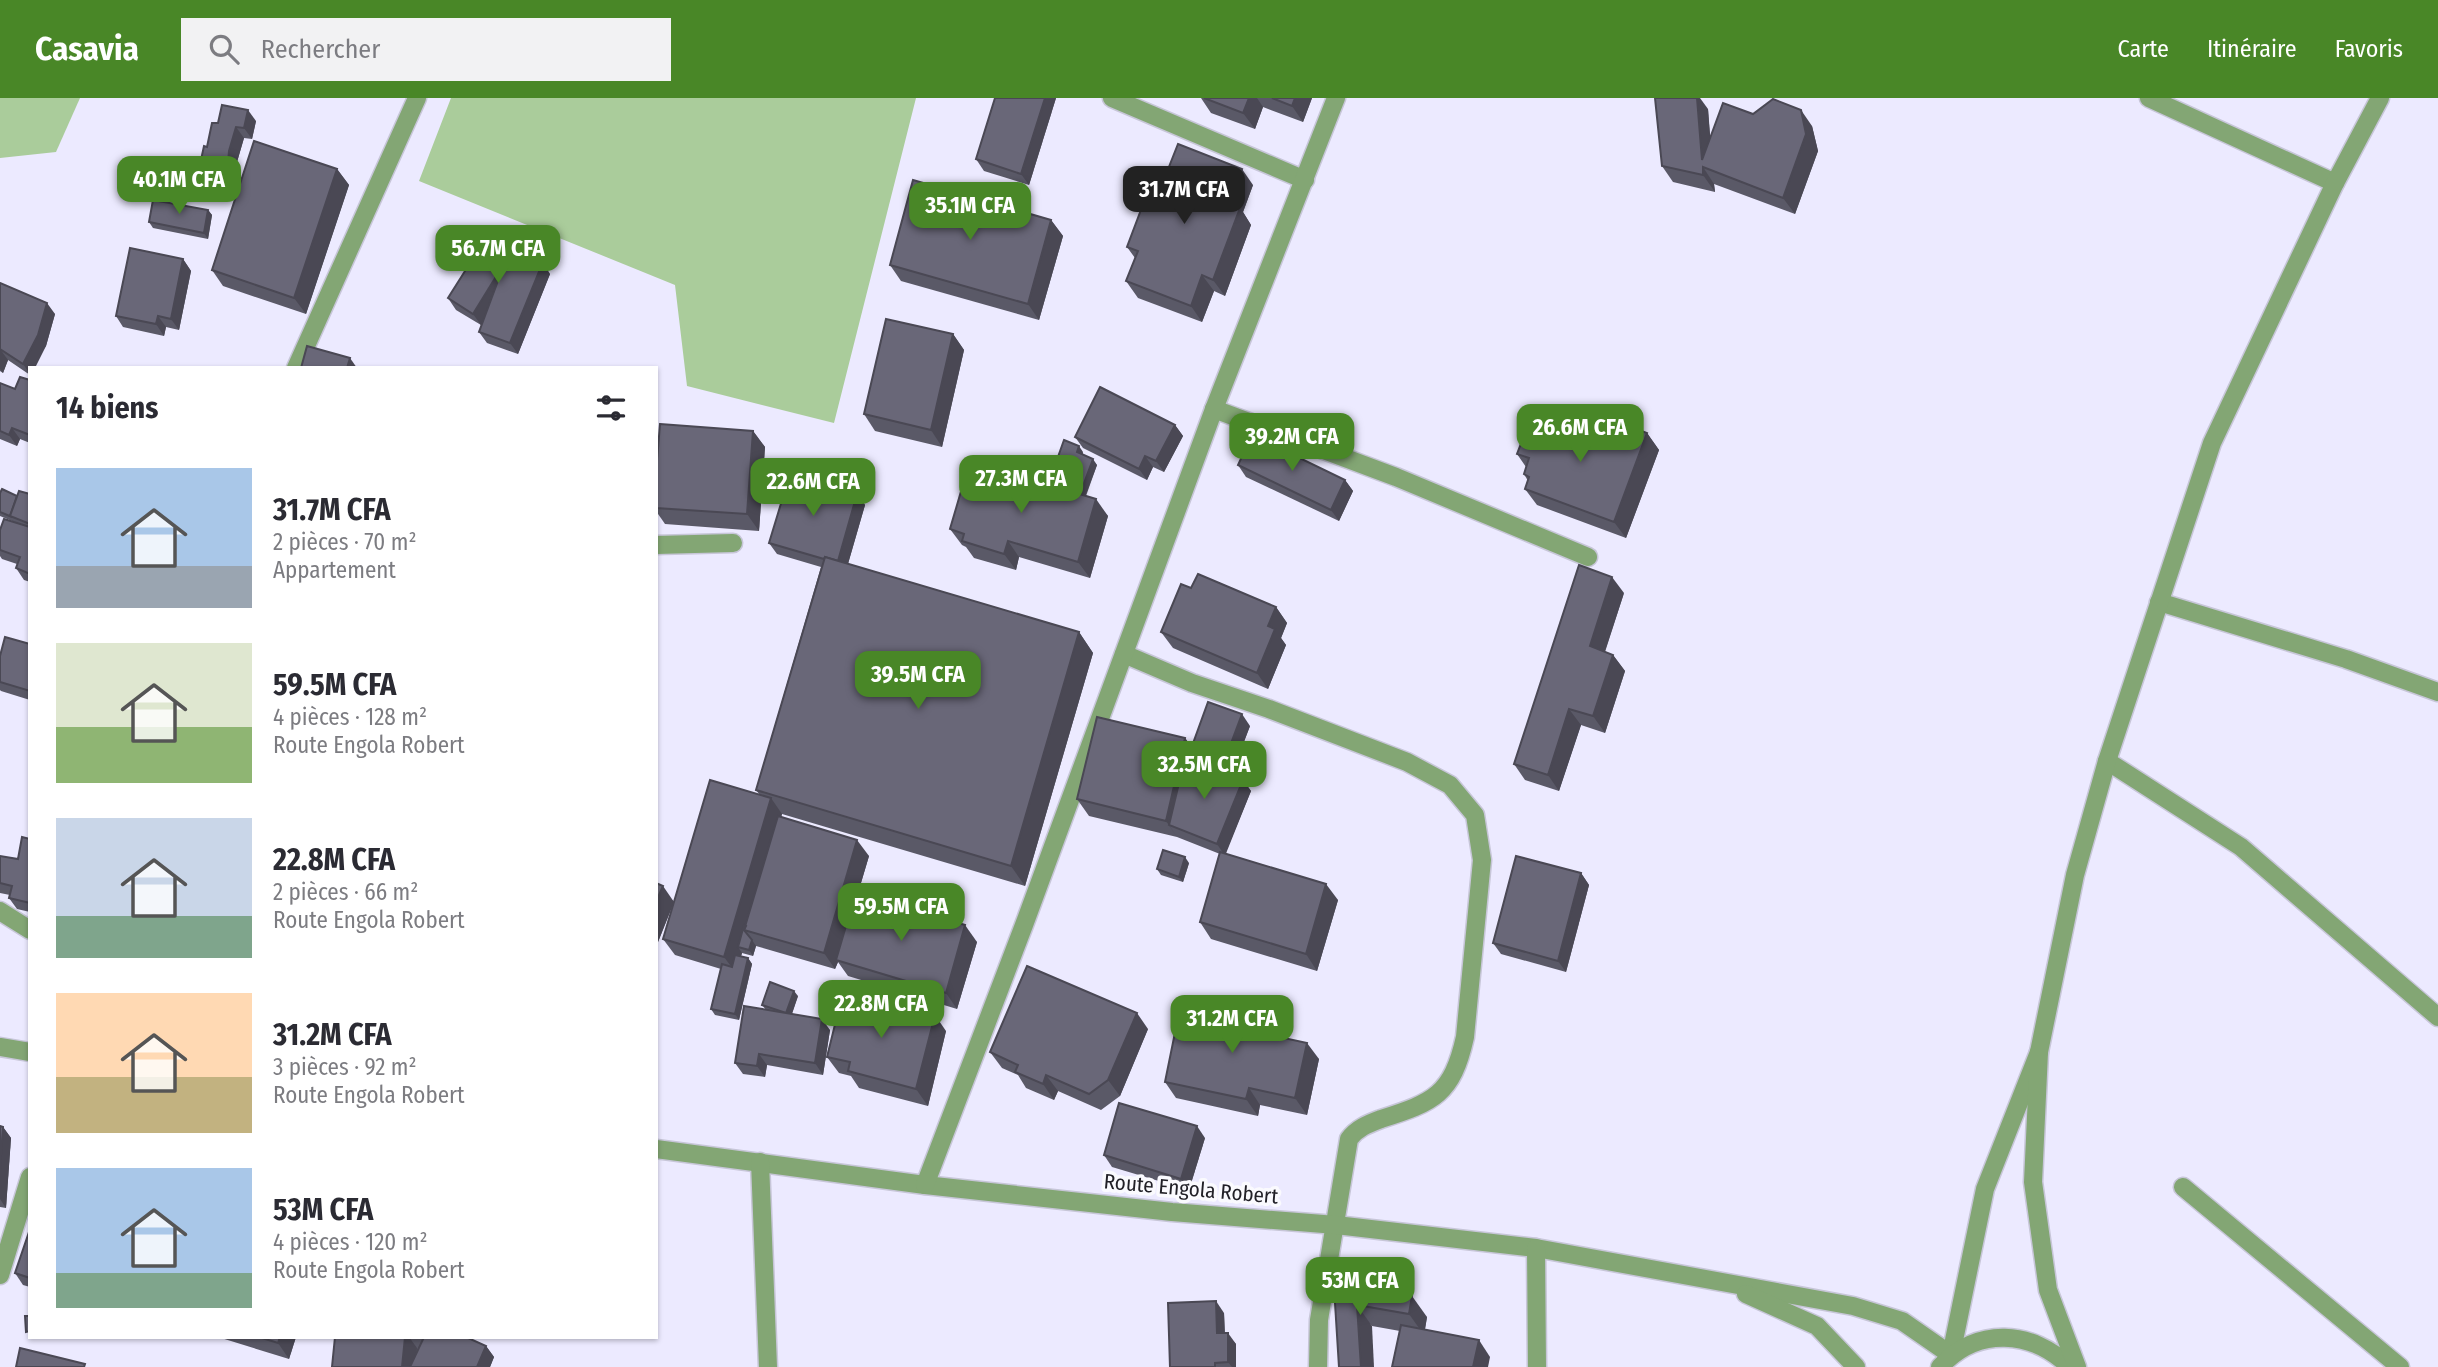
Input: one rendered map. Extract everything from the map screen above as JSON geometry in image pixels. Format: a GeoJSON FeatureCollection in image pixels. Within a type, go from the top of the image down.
{"type":"FeatureCollection","features":[{"type":"Feature","properties":{"kind":"street"},"geometry":{"type":"LineString","coordinates":[[297,366],[417,98]]}},
{"type":"Feature","properties":{"kind":"street"},"geometry":{"type":"LineString","coordinates":[[1112,98],[1305,180]]}},
{"type":"Feature","properties":{"kind":"street"},"geometry":{"type":"LineString","coordinates":[[925,1185],[1214,409],[1336,98]]}},
{"type":"Feature","properties":{"kind":"street"},"geometry":{"type":"LineString","coordinates":[[2149,98],[2335,183]]}},
{"type":"Feature","properties":{"kind":"street"},"geometry":{"type":"LineString","coordinates":[[2077,1367],[2048,1290],[2033,1182],[2039,1052],[2075,875],[2108,761],[2212,443],[2335,183],[2380,98]]}},
{"type":"Feature","properties":{"kind":"street"},"geometry":{"type":"LineString","coordinates":[[1214,409],[1396,477],[1588,557]]}},
{"type":"Feature","properties":{"kind":"street"},"geometry":{"type":"LineString","coordinates":[[658,544],[733,543]]}},
{"type":"Feature","properties":{"kind":"street"},"geometry":{"type":"LineString","coordinates":[[2159,603],[2346,659],[2438,692]]}},
{"type":"Feature","properties":{"kind":"street"},"geometry":{"type":"LineString","coordinates":[[1124,654],[1192,683],[1269,709],[1407,762],[1450,785],[1475,815],[1482,860],[1461,1058],[1451,1079],[1434,1098],[1355,1131],[1349,1139],[1319,1320],[1318,1367]]}},
{"type":"Feature","properties":{"kind":"street"},"geometry":{"type":"LineString","coordinates":[[2108,761],[2241,847],[2438,1017]]}},
{"type":"Feature","properties":{"kind":"street"},"geometry":{"type":"LineString","coordinates":[[0,911],[28,929]]}},
{"type":"Feature","properties":{"kind":"street"},"geometry":{"type":"LineString","coordinates":[[0,1047],[28,1052]]}},
{"type":"Feature","properties":{"kind":"street"},"geometry":{"type":"LineString","coordinates":[[1945,1361],[1985,1189],[2039,1052]]}},
{"type":"Feature","properties":{"kind":"street","name":"Route Engola Robert"},"geometry":{"type":"LineString","coordinates":[[658,1149],[925,1185],[1172,1212],[1336,1225],[1536,1248],[1853,1306],[1902,1321],[1945,1361]]}},
{"type":"Feature","properties":{"kind":"street"},"geometry":{"type":"LineString","coordinates":[[760,1162],[768,1367]]}},
{"type":"Feature","properties":{"kind":"street"},"geometry":{"type":"LineString","coordinates":[[0,1275],[28,1184]]}},
{"type":"Feature","properties":{"kind":"street"},"geometry":{"type":"LineString","coordinates":[[2183,1187],[2400,1367]]}},
{"type":"Feature","properties":{"kind":"street"},"geometry":{"type":"LineString","coordinates":[[1536,1248],[1536,1367]]}},
{"type":"Feature","properties":{"kind":"street","name":"Route Engola Robert"},"geometry":{"type":"LineString","coordinates":[[1720,1282],[1816,1326],[1856,1367]]}},
{"type":"Feature","properties":{"kind":"street"},"geometry":{"type":"LineString","coordinates":[[1945,1361],[1975,1342],[2003,1337],[2030,1341],[2055,1353],[2070,1367]]}},
{"type":"Feature","properties":{"kind":"green space"},"geometry":{"type":"Polygon","coordinates":[[[0,98],[80,98],[56,152],[0,158],[0,98]]]}},
{"type":"Feature","properties":{"kind":"green space"},"geometry":{"type":"Polygon","coordinates":[[[451,98],[916,98],[834,423],[687,386],[675,285],[419,181],[451,98]]]}},
{"type":"Feature","properties":{"kind":"building"},"geometry":{"type":"Polygon","coordinates":[[[995,98],[1045,98],[1021,174],[976,159],[995,98]]]}},
{"type":"Feature","properties":{"kind":"building"},"geometry":{"type":"Polygon","coordinates":[[[1204,98],[1249,98],[1243,113],[1204,98]]]}},
{"type":"Feature","properties":{"kind":"building"},"geometry":{"type":"Polygon","coordinates":[[[1272,98],[1295,98],[1292,106],[1272,98]]]}},
{"type":"Feature","properties":{"kind":"building"},"geometry":{"type":"Polygon","coordinates":[[[1655,98],[1697,98],[1702,160],[1723,103],[1753,114],[1773,99],[1801,110],[1806,134],[1783,198],[1703,167],[1703,175],[1662,166],[1655,98]]]}},
{"type":"Feature","properties":{"kind":"building"},"geometry":{"type":"Polygon","coordinates":[[[222,105],[248,110],[244,128],[236,127],[229,151],[227,175],[199,169],[212,123],[218,123],[222,105]]]}},
{"type":"Feature","properties":{"kind":"building"},"geometry":{"type":"Polygon","coordinates":[[[254,141],[337,169],[294,298],[212,270],[254,141]]]}},
{"type":"Feature","properties":{"kind":"building"},"geometry":{"type":"Polygon","coordinates":[[[1178,144],[1242,169],[1228,204],[1240,208],[1213,280],[1202,275],[1191,306],[1126,281],[1138,251],[1127,247],[1153,178],[1163,182],[1178,144]]]}},
{"type":"Feature","properties":{"kind":"building"},"geometry":{"type":"Polygon","coordinates":[[[913,180],[1051,220],[1028,304],[890,265],[913,180]]]}},
{"type":"Feature","properties":{"kind":"building"},"geometry":{"type":"Polygon","coordinates":[[[153,200],[208,210],[204,233],[149,222],[153,200]]]}},
{"type":"Feature","properties":{"kind":"building"},"geometry":{"type":"Polygon","coordinates":[[[491,230],[516,245],[513,250],[543,262],[510,343],[479,332],[505,262],[473,314],[448,298],[491,230]]]}},
{"type":"Feature","properties":{"kind":"building"},"geometry":{"type":"Polygon","coordinates":[[[130,248],[183,259],[171,319],[158,316],[156,324],[116,316],[130,248]]]}},
{"type":"Feature","properties":{"kind":"building"},"geometry":{"type":"Polygon","coordinates":[[[0,283],[47,303],[38,335],[23,364],[0,349],[0,283]]]}},
{"type":"Feature","properties":{"kind":"building"},"geometry":{"type":"Polygon","coordinates":[[[886,319],[953,334],[931,430],[864,414],[886,319]]]}},
{"type":"Feature","properties":{"kind":"building"},"geometry":{"type":"Polygon","coordinates":[[[307,346],[350,358],[348,366],[302,366],[307,346]]]}},
{"type":"Feature","properties":{"kind":"building"},"geometry":{"type":"Polygon","coordinates":[[[20,377],[28,379],[28,434],[12,428],[9,435],[0,431],[0,383],[15,389],[20,377]]]}},
{"type":"Feature","properties":{"kind":"building"},"geometry":{"type":"Polygon","coordinates":[[[1100,387],[1175,425],[1156,461],[1145,456],[1139,469],[1075,437],[1100,387]]]}},
{"type":"Feature","properties":{"kind":"building"},"geometry":{"type":"Polygon","coordinates":[[[1534,410],[1610,438],[1616,421],[1647,433],[1614,522],[1525,489],[1529,477],[1524,474],[1529,458],[1517,454],[1534,410]]]}},
{"type":"Feature","properties":{"kind":"building"},"geometry":{"type":"Polygon","coordinates":[[[660,424],[753,431],[747,514],[658,508],[660,424]]]}},
{"type":"Feature","properties":{"kind":"building"},"geometry":{"type":"Polygon","coordinates":[[[1252,435],[1345,480],[1331,510],[1238,465],[1252,435]]]}},
{"type":"Feature","properties":{"kind":"building"},"geometry":{"type":"Polygon","coordinates":[[[1064,440],[1079,446],[1077,452],[1093,459],[1080,494],[1048,485],[1064,440]]]}},
{"type":"Feature","properties":{"kind":"building"},"geometry":{"type":"Polygon","coordinates":[[[969,464],[1032,484],[1033,480],[1096,499],[1078,562],[1008,541],[1004,554],[962,541],[964,534],[950,529],[969,464]]]}},
{"type":"Feature","properties":{"kind":"building"},"geometry":{"type":"Polygon","coordinates":[[[790,474],[857,494],[838,561],[769,543],[790,474]]]}},
{"type":"Feature","properties":{"kind":"building"},"geometry":{"type":"Polygon","coordinates":[[[2,489],[17,496],[10,516],[12,517],[0,512],[2,489]]]}},
{"type":"Feature","properties":{"kind":"building"},"geometry":{"type":"Polygon","coordinates":[[[19,491],[28,493],[28,523],[10,516],[19,491]]]}},
{"type":"Feature","properties":{"kind":"building"},"geometry":{"type":"Polygon","coordinates":[[[4,519],[28,526],[28,573],[16,568],[20,557],[0,550],[0,530],[4,519]]]}},
{"type":"Feature","properties":{"kind":"building"},"geometry":{"type":"Polygon","coordinates":[[[825,557],[1079,632],[1011,866],[756,790],[825,557]]]}},
{"type":"Feature","properties":{"kind":"building"},"geometry":{"type":"Polygon","coordinates":[[[1579,565],[1612,577],[1590,646],[1613,655],[1593,716],[1569,709],[1548,775],[1514,764],[1579,565]]]}},
{"type":"Feature","properties":{"kind":"building"},"geometry":{"type":"Polygon","coordinates":[[[1198,574],[1276,607],[1268,626],[1275,629],[1257,673],[1161,632],[1181,584],[1191,588],[1198,574]]]}},
{"type":"Feature","properties":{"kind":"building"},"geometry":{"type":"Polygon","coordinates":[[[5,637],[28,643],[28,690],[0,682],[0,656],[5,637]]]}},
{"type":"Feature","properties":{"kind":"building"},"geometry":{"type":"Polygon","coordinates":[[[1208,702],[1242,714],[1224,762],[1191,749],[1208,702]]]}},
{"type":"Feature","properties":{"kind":"building"},"geometry":{"type":"Polygon","coordinates":[[[1097,717],[1185,738],[1166,821],[1077,799],[1097,717]]]}},
{"type":"Feature","properties":{"kind":"building"},"geometry":{"type":"Polygon","coordinates":[[[1189,758],[1243,780],[1217,844],[1169,825],[1179,783],[1189,758]]]}},
{"type":"Feature","properties":{"kind":"building"},"geometry":{"type":"Polygon","coordinates":[[[710,780],[771,798],[724,957],[663,939],[710,780]]]}},
{"type":"Feature","properties":{"kind":"building"},"geometry":{"type":"Polygon","coordinates":[[[778,816],[857,840],[824,953],[744,930],[778,816]]]}},
{"type":"Feature","properties":{"kind":"building"},"geometry":{"type":"Polygon","coordinates":[[[22,837],[28,838],[28,903],[9,898],[12,886],[0,883],[0,856],[18,859],[22,837]]]}},
{"type":"Feature","properties":{"kind":"building"},"geometry":{"type":"Polygon","coordinates":[[[1163,850],[1185,857],[1179,877],[1157,869],[1163,850]]]}},
{"type":"Feature","properties":{"kind":"building"},"geometry":{"type":"Polygon","coordinates":[[[1220,852],[1326,884],[1306,954],[1200,922],[1220,852]]]}},
{"type":"Feature","properties":{"kind":"building"},"geometry":{"type":"Polygon","coordinates":[[[1516,856],[1581,873],[1558,961],[1493,943],[1516,856]]]}},
{"type":"Feature","properties":{"kind":"building"},"geometry":{"type":"Polygon","coordinates":[[[658,884],[663,886],[658,897],[658,884]]]}},
{"type":"Feature","properties":{"kind":"building"},"geometry":{"type":"Polygon","coordinates":[[[856,892],[965,925],[946,993],[836,960],[856,892]]]}},
{"type":"Feature","properties":{"kind":"building"},"geometry":{"type":"Polygon","coordinates":[[[744,925],[744,930],[752,940],[749,950],[738,947],[744,925]]]}},
{"type":"Feature","properties":{"kind":"building"},"geometry":{"type":"Polygon","coordinates":[[[735,955],[748,958],[735,1014],[711,1009],[722,964],[732,967],[735,955]]]}},
{"type":"Feature","properties":{"kind":"building"},"geometry":{"type":"Polygon","coordinates":[[[1027,966],[1137,1013],[1108,1080],[1089,1094],[1046,1075],[1043,1084],[1015,1072],[1018,1065],[990,1052],[1027,966]]]}},
{"type":"Feature","properties":{"kind":"building"},"geometry":{"type":"Polygon","coordinates":[[[770,982],[794,991],[786,1013],[762,1005],[770,982]]]}},
{"type":"Feature","properties":{"kind":"building"},"geometry":{"type":"Polygon","coordinates":[[[843,992],[935,1015],[916,1089],[848,1071],[850,1062],[827,1057],[843,992]]]}},
{"type":"Feature","properties":{"kind":"building"},"geometry":{"type":"Polygon","coordinates":[[[1181,1003],[1263,1021],[1261,1033],[1307,1043],[1295,1098],[1249,1088],[1246,1099],[1165,1082],[1181,1003]]]}},
{"type":"Feature","properties":{"kind":"building"},"geometry":{"type":"Polygon","coordinates":[[[744,1006],[822,1019],[815,1063],[759,1054],[757,1066],[735,1063],[744,1006]]]}},
{"type":"Feature","properties":{"kind":"building"},"geometry":{"type":"Polygon","coordinates":[[[1119,1103],[1197,1126],[1181,1179],[1104,1155],[1119,1103]]]}},
{"type":"Feature","properties":{"kind":"building"},"geometry":{"type":"Polygon","coordinates":[[[0,1126],[3,1127],[0,1169],[0,1126]]]}},
{"type":"Feature","properties":{"kind":"building"},"geometry":{"type":"Polygon","coordinates":[[[28,1235],[28,1277],[15,1273],[28,1235]]]}},
{"type":"Feature","properties":{"kind":"building"},"geometry":{"type":"Polygon","coordinates":[[[1354,1286],[1412,1296],[1409,1314],[1357,1305],[1361,1367],[1339,1367],[1334,1287],[1354,1286]]]}},
{"type":"Feature","properties":{"kind":"building"},"geometry":{"type":"Polygon","coordinates":[[[1216,1301],[1217,1333],[1228,1333],[1228,1362],[1215,1363],[1215,1367],[1170,1367],[1168,1303],[1216,1301]]]}},
{"type":"Feature","properties":{"kind":"building"},"geometry":{"type":"Polygon","coordinates":[[[25,1316],[28,1316],[28,1332],[25,1316]]]}},
{"type":"Feature","properties":{"kind":"building"},"geometry":{"type":"Polygon","coordinates":[[[1401,1325],[1479,1340],[1473,1367],[1392,1367],[1401,1325]]]}},
{"type":"Feature","properties":{"kind":"building"},"geometry":{"type":"Polygon","coordinates":[[[335,1339],[405,1339],[402,1367],[332,1367],[335,1339]]]}},
{"type":"Feature","properties":{"kind":"building"},"geometry":{"type":"Polygon","coordinates":[[[423,1339],[470,1339],[486,1346],[477,1367],[410,1367],[423,1339]]]}},
{"type":"Feature","properties":{"kind":"building"},"geometry":{"type":"Polygon","coordinates":[[[20,1348],[85,1364],[84,1367],[16,1367],[20,1348]]]}}]}
